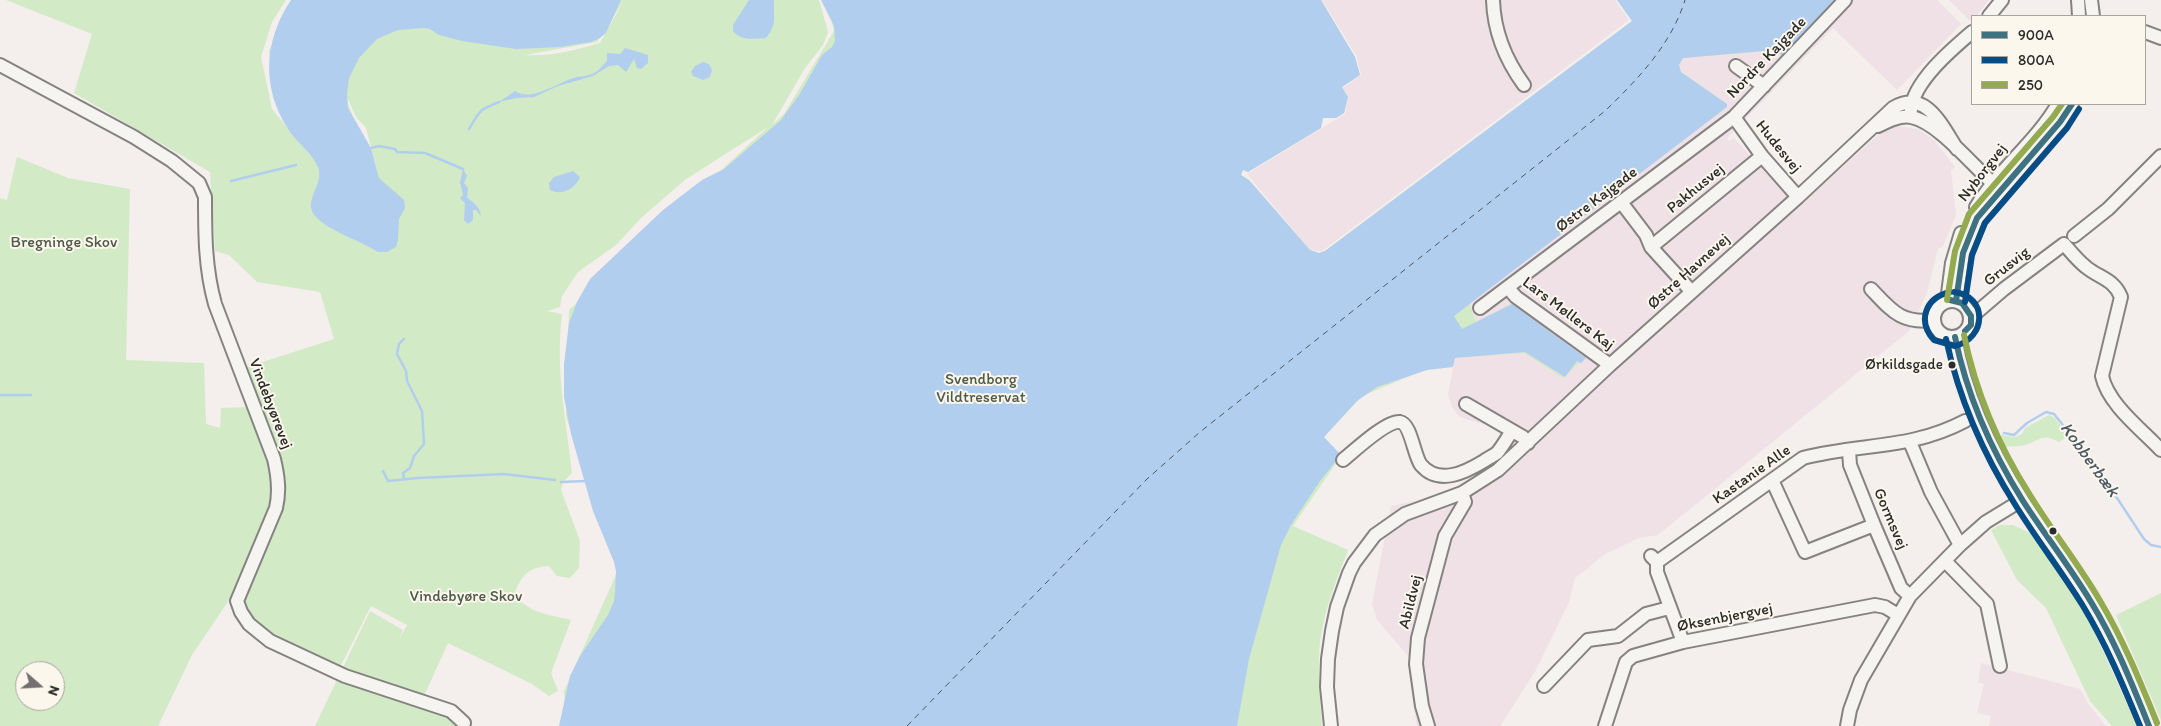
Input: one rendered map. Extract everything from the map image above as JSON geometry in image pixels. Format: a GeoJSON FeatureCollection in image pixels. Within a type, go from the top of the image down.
{"type":"FeatureCollection","features":[{"type":"Feature","properties":{"kind":"street"},"geometry":{"type":"LineString","coordinates":[[1493,0],[1497,34],[1511,67],[1524,85]]}},
{"type":"Feature","properties":{"kind":"street","name":"Nordre Kajgade"},"geometry":{"type":"LineString","coordinates":[[1734,117],[1845,0]]}},
{"type":"Feature","properties":{"kind":"street"},"geometry":{"type":"LineString","coordinates":[[1991,15],[2002,0]]}},
{"type":"Feature","properties":{"kind":"street"},"geometry":{"type":"LineString","coordinates":[[2078,0],[2079,15]]}},
{"type":"Feature","properties":{"kind":"street"},"geometry":{"type":"LineString","coordinates":[[2091,0],[2093,15]]}},
{"type":"Feature","properties":{"kind":"street"},"geometry":{"type":"LineString","coordinates":[[2146,32],[2161,38]]}},
{"type":"Feature","properties":{"kind":"street"},"geometry":{"type":"LineString","coordinates":[[1971,33],[1944,56],[1912,101],[1911,117],[1929,125],[1996,186]]}},
{"type":"Feature","properties":{"kind":"street","name":"Vindebyørevej"},"geometry":{"type":"LineString","coordinates":[[0,65],[134,137],[192,176],[203,189],[205,197],[204,247],[209,281],[215,304],[274,459],[279,483],[276,508],[237,601],[241,612],[249,624],[270,641],[337,673],[451,711],[464,723]]}},
{"type":"Feature","properties":{"kind":"street"},"geometry":{"type":"LineString","coordinates":[[1736,66],[1764,86]]}},
{"type":"Feature","properties":{"kind":"street"},"geometry":{"type":"LineString","coordinates":[[1912,101],[1931,110],[1957,149]]}},
{"type":"Feature","properties":{"kind":"street","name":"Østre Havnevej"},"geometry":{"type":"LineString","coordinates":[[1331,726],[1328,659],[1332,631],[1338,607],[1354,563],[1375,535],[1389,523],[1405,514],[1462,493],[1498,470],[1528,444],[1610,365],[1798,196],[1871,123],[1904,102],[1912,101]]}},
{"type":"Feature","properties":{"kind":"street","name":"Nyborgvej"},"geometry":{"type":"LineString","coordinates":[[1952,301],[1952,263],[1958,242],[1970,217],[2042,128],[2057,105]]}},
{"type":"Feature","properties":{"kind":"street","name":"Nyborgvej"},"geometry":{"type":"LineString","coordinates":[[1996,186],[2053,131],[2071,105]]}},
{"type":"Feature","properties":{"kind":"street","name":"Hudesvej"},"geometry":{"type":"LineString","coordinates":[[1734,117],[1762,156],[1798,196]]}},
{"type":"Feature","properties":{"kind":"street","name":"Østre Kajgade"},"geometry":{"type":"LineString","coordinates":[[1480,308],[1734,117]]}},
{"type":"Feature","properties":{"kind":"street","name":"Østre Havnevej"},"geometry":{"type":"LineString","coordinates":[[1871,123],[1911,117]]}},
{"type":"Feature","properties":{"kind":"street","name":"Pakhusvej"},"geometry":{"type":"LineString","coordinates":[[1651,247],[1762,156]]}},
{"type":"Feature","properties":{"kind":"street"},"geometry":{"type":"LineString","coordinates":[[2161,156],[2108,209],[2069,240],[2086,267],[2112,282],[2118,289],[2121,297],[2102,376],[2105,387],[2112,399],[2161,450]]}},
{"type":"Feature","properties":{"kind":"street"},"geometry":{"type":"LineString","coordinates":[[1621,202],[1646,235],[1651,247],[1691,292]]}},
{"type":"Feature","properties":{"kind":"street","name":"Grusvig"},"geometry":{"type":"LineString","coordinates":[[1970,315],[1976,313],[2004,289],[2069,240]]}},
{"type":"Feature","properties":{"kind":"street","name":"Lars Møllers Kaj"},"geometry":{"type":"LineString","coordinates":[[1508,288],[1610,365]]}},
{"type":"Feature","properties":{"kind":"street"},"geometry":{"type":"LineString","coordinates":[[1872,288],[1890,308],[1904,319],[1918,322],[1934,320]]}},
{"type":"Feature","properties":{"kind":"street"},"geometry":{"type":"LineString","coordinates":[[1952,301],[1966,306],[1970,315],[1967,329],[1955,337],[1941,333],[1934,320],[1938,306],[1952,301]]}},
{"type":"Feature","properties":{"kind":"street"},"geometry":{"type":"LineString","coordinates":[[1955,337],[1965,380],[1977,413],[1996,455],[2022,500],[2100,618],[2122,661],[2149,726]]}},
{"type":"Feature","properties":{"kind":"street"},"geometry":{"type":"LineString","coordinates":[[1466,404],[1522,437],[1528,444]]}},
{"type":"Feature","properties":{"kind":"street","name":"Kastanie Alle"},"geometry":{"type":"LineString","coordinates":[[1669,608],[1654,559],[1803,458],[1910,442],[1939,433],[1965,421]]}},
{"type":"Feature","properties":{"kind":"street"},"geometry":{"type":"LineString","coordinates":[[1344,460],[1375,434],[1394,422],[1399,422],[1405,424],[1408,429],[1417,459],[1423,467],[1431,473],[1444,476],[1457,475],[1496,453],[1512,431]]}},
{"type":"Feature","properties":{"kind":"street"},"geometry":{"type":"LineString","coordinates":[[1910,442],[1931,492],[1960,545]]}},
{"type":"Feature","properties":{"kind":"street","name":"Gormsvej"},"geometry":{"type":"LineString","coordinates":[[1848,450],[1850,465],[1874,525],[1901,588],[1910,596]]}},
{"type":"Feature","properties":{"kind":"street"},"geometry":{"type":"LineString","coordinates":[[1772,480],[1805,552],[1874,525]]}},
{"type":"Feature","properties":{"kind":"street","name":"Abildvej"},"geometry":{"type":"LineString","coordinates":[[1428,726],[1422,706],[1416,664],[1418,638],[1446,534],[1465,502],[1462,493]]}},
{"type":"Feature","properties":{"kind":"street"},"geometry":{"type":"LineString","coordinates":[[1846,726],[1861,680],[1910,596],[1960,545],[1986,522],[2022,500]]}},
{"type":"Feature","properties":{"kind":"street"},"geometry":{"type":"LineString","coordinates":[[1945,561],[1987,604],[2000,666]]}},
{"type":"Feature","properties":{"kind":"street","name":"Øksenbjergvej"},"geometry":{"type":"LineString","coordinates":[[1605,726],[1626,662],[1633,656],[1684,642],[1875,604],[1885,607],[1898,615]]}},
{"type":"Feature","properties":{"kind":"street"},"geometry":{"type":"LineString","coordinates":[[1544,686],[1588,640],[1618,636],[1646,614],[1669,608],[1684,642]]}},
{"type":"Feature","properties":{"kind":"shaded area"},"geometry":{"type":"Polygon","coordinates":[[[1322,0],[1615,0],[1629,20],[1322,251],[1316,251],[1309,249],[1247,174],[1345,114],[1348,96],[1343,88],[1361,75],[1356,55],[1322,0]]]}},
{"type":"Feature","properties":{"kind":"shaded area"},"geometry":{"type":"Polygon","coordinates":[[[1838,0],[1937,0],[1961,24],[1897,90],[1833,28],[1727,138],[1729,141],[1734,138],[1798,207],[1889,125],[1918,129],[1934,140],[1955,167],[1951,171],[1956,215],[1943,246],[1938,249],[1927,293],[1909,331],[1658,535],[1639,538],[1605,554],[1575,578],[1569,602],[1536,670],[1500,726],[1417,726],[1412,697],[1410,658],[1377,620],[1372,604],[1391,506],[1416,501],[1452,488],[1479,475],[1509,447],[1503,429],[1468,420],[1459,416],[1452,407],[1448,394],[1455,358],[1525,352],[1577,361],[1585,358],[1462,329],[1454,316],[1727,107],[1727,104],[1681,72],[1679,67],[1681,59],[1686,57],[1776,50],[1838,0]]]}},
{"type":"Feature","properties":{"kind":"shaded area"},"geometry":{"type":"Polygon","coordinates":[[[1949,0],[1989,0],[1977,15],[1971,15],[1970,21],[1949,0]]]}},
{"type":"Feature","properties":{"kind":"shaded area"},"geometry":{"type":"Polygon","coordinates":[[[1981,663],[2080,689],[2089,705],[2106,726],[1989,726],[1991,716],[1977,713],[1984,684],[1978,682],[1981,663]]]}},
{"type":"Feature","properties":{"kind":"green space","name":"Svendborg Vildtreservat"},"geometry":{"type":"Polygon","coordinates":[[[6,0],[286,0],[272,22],[261,57],[272,109],[313,159],[273,98],[269,50],[300,0],[624,0],[818,0],[828,32],[823,45],[805,68],[772,125],[784,114],[834,31],[827,2],[1321,0],[1355,57],[1360,75],[1342,87],[1348,97],[1344,113],[1336,118],[1323,118],[1321,128],[1248,172],[1243,170],[1241,175],[1249,180],[1310,250],[1319,253],[1325,251],[1632,21],[1617,0],[1838,0],[1782,58],[1776,50],[1683,58],[1679,65],[1681,72],[1727,104],[1727,107],[1469,303],[1476,322],[1511,304],[1584,358],[1563,378],[1524,353],[1453,358],[1362,396],[1324,437],[1341,456],[1293,526],[1348,550],[1329,602],[1322,629],[1319,674],[1322,726],[566,726],[564,691],[619,568],[566,417],[569,310],[768,127],[686,179],[642,217],[616,245],[578,272],[562,296],[560,307],[547,311],[562,314],[560,335],[561,375],[572,473],[563,482],[561,490],[580,541],[579,568],[570,578],[557,576],[549,566],[536,568],[527,573],[520,581],[515,592],[519,599],[531,609],[571,620],[551,673],[558,691],[549,696],[532,684],[448,643],[423,698],[450,713],[462,726],[315,726],[370,611],[403,630],[399,640],[407,625],[371,606],[338,671],[257,625],[244,610],[241,596],[282,501],[285,478],[244,368],[334,339],[320,292],[257,282],[229,255],[215,251],[210,172],[74,93],[92,34],[6,0]],[[624,0],[597,42],[525,55],[553,54],[600,43],[624,0]],[[348,99],[347,102],[379,178],[366,128],[356,117],[348,99]]]}},
{"type":"Feature","properties":{"kind":"green space","name":"Bregninge Skov"},"geometry":{"type":"Polygon","coordinates":[[[17,157],[68,178],[130,189],[126,360],[204,363],[206,424],[220,428],[221,408],[249,407],[271,467],[273,503],[233,594],[192,655],[158,726],[0,726],[0,198],[7,200],[17,157]]]}},
{"type":"Feature","properties":{"kind":"green space"},"geometry":{"type":"Polygon","coordinates":[[[2049,415],[2058,421],[2067,437],[2059,442],[2050,438],[2044,438],[2025,445],[2003,447],[2001,435],[2015,437],[2022,434],[2025,428],[2049,415]]]}},
{"type":"Feature","properties":{"kind":"green space"},"geometry":{"type":"Polygon","coordinates":[[[2000,525],[2013,525],[2037,536],[2089,620],[2137,726],[2112,726],[2090,701],[2046,608],[2017,580],[1991,530],[2000,525]]]}},
{"type":"Feature","properties":{"kind":"green space"},"geometry":{"type":"Polygon","coordinates":[[[2161,593],[2161,720],[2116,615],[2161,593]]]}},
{"type":"Feature","properties":{"kind":"water"},"geometry":{"type":"Polygon","coordinates":[[[291,0],[621,0],[606,33],[600,38],[591,42],[561,47],[516,49],[462,41],[439,35],[430,29],[424,28],[398,30],[377,39],[359,58],[349,78],[347,94],[348,108],[371,148],[379,178],[404,200],[405,208],[399,219],[396,247],[387,252],[378,252],[329,227],[316,217],[312,211],[312,199],[319,180],[318,167],[288,129],[279,113],[273,97],[270,80],[269,64],[275,31],[291,0]]]}},
{"type":"Feature","properties":{"kind":"water"},"geometry":{"type":"Polygon","coordinates":[[[749,0],[774,0],[774,24],[766,38],[744,38],[733,31],[733,25],[749,0]]]}},
{"type":"Feature","properties":{"kind":"water","name":"Svendborg Vildtreservat"},"geometry":{"type":"Polygon","coordinates":[[[821,0],[1321,0],[1355,57],[1360,75],[1342,87],[1348,97],[1344,113],[1336,118],[1323,118],[1321,128],[1248,172],[1243,170],[1241,175],[1249,180],[1310,250],[1319,253],[1325,251],[1632,21],[1617,0],[1838,0],[1783,57],[1776,50],[1683,58],[1679,65],[1681,72],[1727,104],[1727,107],[1454,316],[1462,329],[1512,304],[1586,358],[1581,363],[1577,361],[1565,377],[1525,352],[1455,358],[1453,367],[1427,370],[1377,387],[1357,401],[1324,437],[1341,455],[1320,481],[1291,525],[1281,545],[1249,659],[1237,726],[559,726],[570,676],[580,656],[608,615],[614,601],[616,571],[593,511],[571,434],[564,397],[564,364],[569,323],[577,302],[590,279],[663,210],[702,180],[724,169],[781,120],[799,95],[822,55],[832,47],[835,41],[834,26],[821,0]]]}},
{"type":"Feature","properties":{"kind":"water"},"geometry":{"type":"Polygon","coordinates":[[[625,48],[648,55],[648,63],[641,69],[637,68],[634,59],[626,72],[618,65],[609,66],[593,76],[558,86],[534,97],[516,98],[499,102],[515,91],[522,94],[537,93],[570,79],[592,74],[599,70],[607,61],[607,53],[620,54],[625,48]]]}},
{"type":"Feature","properties":{"kind":"water"},"geometry":{"type":"Polygon","coordinates":[[[703,62],[709,64],[712,70],[710,77],[703,80],[693,76],[691,72],[695,66],[703,62]]]}},
{"type":"Feature","properties":{"kind":"water"},"geometry":{"type":"Polygon","coordinates":[[[463,169],[467,176],[464,183],[468,188],[467,197],[478,207],[481,216],[476,210],[473,210],[473,220],[468,224],[464,220],[465,203],[460,198],[463,195],[460,182],[463,169]]]}},
{"type":"Feature","properties":{"kind":"water"},"geometry":{"type":"Polygon","coordinates":[[[573,171],[580,177],[575,185],[563,192],[550,190],[549,183],[554,177],[573,171]]]}},
{"type":"Feature","properties":{"kind":"waterway"},"geometry":{"type":"LineString","coordinates":[[469,129],[480,112],[499,102]]}},
{"type":"Feature","properties":{"kind":"waterway"},"geometry":{"type":"LineString","coordinates":[[371,148],[379,146],[395,149],[397,152],[425,153],[463,169]]}},
{"type":"Feature","properties":{"kind":"waterway"},"geometry":{"type":"LineString","coordinates":[[231,181],[296,165]]}},
{"type":"Feature","properties":{"kind":"waterway"},"geometry":{"type":"LineString","coordinates":[[404,339],[399,344],[397,354],[406,371],[407,381],[422,411],[424,444],[414,456],[410,468],[403,473],[404,479]]}},
{"type":"Feature","properties":{"kind":"waterway"},"geometry":{"type":"LineString","coordinates":[[0,395],[31,395]]}},
{"type":"Feature","properties":{"kind":"waterway","name":"Kobberbæk"},"geometry":{"type":"LineString","coordinates":[[2004,433],[2014,435],[2027,423],[2046,412],[2054,414],[2094,463],[2144,539],[2151,545],[2161,547]]}},
{"type":"Feature","properties":{"kind":"waterway"},"geometry":{"type":"LineString","coordinates":[[383,471],[388,481],[504,474],[555,480]]}},
{"type":"Feature","properties":{"kind":"waterway"},"geometry":{"type":"LineString","coordinates":[[561,482],[586,481]]}},
{"type":"Feature","properties":{"kind":"ferry route"},"geometry":{"type":"LineString","coordinates":[[907,726],[1147,479],[1200,432],[1605,111],[1652,60],[1671,32],[1685,0]]}},
{"type":"Feature","properties":{"kind":"transit line","name":"250"},"geometry":{"type":"LineString","coordinates":[[1947,300],[1955,251],[1969,214],[2061,105]]}},
{"type":"Feature","properties":{"kind":"transit line","name":"900A"},"geometry":{"type":"LineString","coordinates":[[1956,301],[1963,253],[1977,218],[2060,122],[2071,105]]}},
{"type":"Feature","properties":{"kind":"transit line","name":"800A"},"geometry":{"type":"LineString","coordinates":[[1965,302],[1972,255],[1985,223],[2067,128],[2079,109]]}},
{"type":"Feature","properties":{"kind":"transit line","name":"800A"},"geometry":{"type":"LineString","coordinates":[[1950,292],[1941,295],[1929,305],[1925,318],[1929,333],[1934,340],[1955,346],[1966,342],[1973,335],[1978,326],[1979,318],[1978,309],[1973,301],[1965,295],[1954,292]]}},
{"type":"Feature","properties":{"kind":"transit line","name":"900A"},"geometry":{"type":"LineString","coordinates":[[1950,300],[1962,303],[1971,316],[1971,325],[1965,331]]}},
{"type":"Feature","properties":{"kind":"transit line","name":"250"},"geometry":{"type":"LineString","coordinates":[[1964,335],[1975,377],[1998,438],[2018,476],[2108,614],[2131,660],[2157,723]]}},
{"type":"Feature","properties":{"kind":"transit line","name":"900A"},"geometry":{"type":"LineString","coordinates":[[1955,337],[1966,380],[1981,422],[2011,482],[2075,576],[2100,617],[2123,663],[2149,726]]}},
{"type":"Feature","properties":{"kind":"transit line","name":"800A"},"geometry":{"type":"LineString","coordinates":[[1946,339],[1965,404],[1993,466],[2016,506],[2091,620],[2114,665],[2140,726]]}},
{"type":"Feature","properties":{"kind":"place","name":"Ørkildsgade"},"geometry":{"type":"Point","coordinates":[1952,365]}},
{"type":"Feature","properties":{"kind":"park label","name":"Vindebyøre Skov"},"geometry":{"type":"Point","coordinates":[466,597]}}]}
